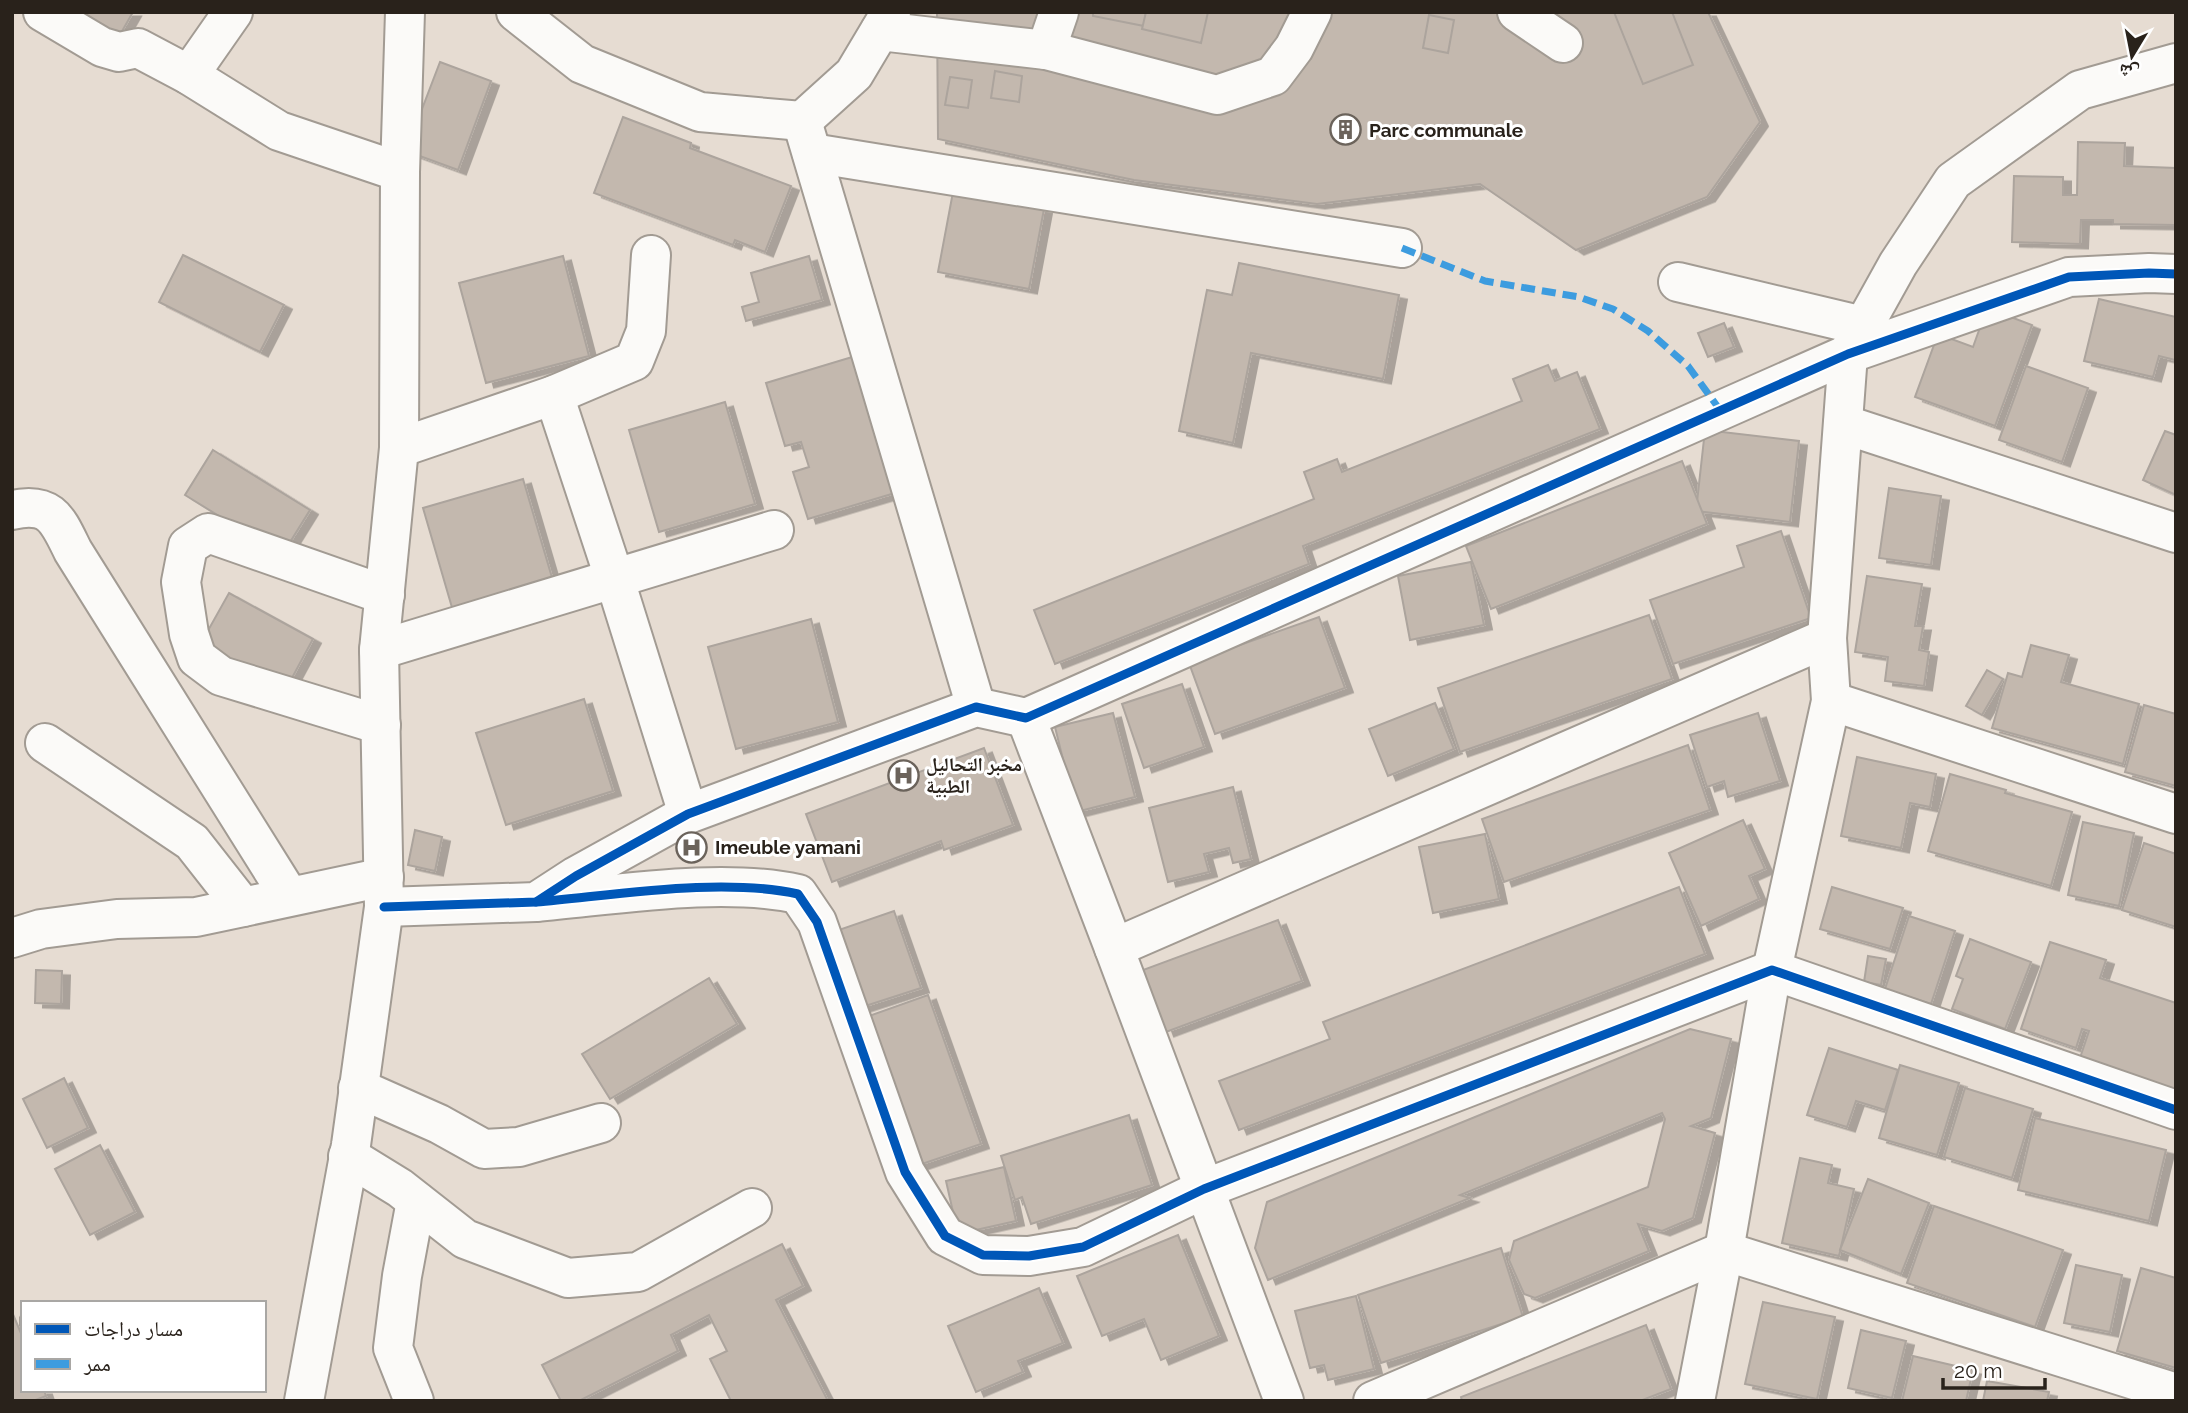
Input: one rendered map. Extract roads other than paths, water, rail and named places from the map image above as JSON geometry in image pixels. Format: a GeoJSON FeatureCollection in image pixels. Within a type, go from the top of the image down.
{"type":"FeatureCollection","features":[{"type":"Feature","properties":{"kind":"street"},"geometry":{"type":"LineString","coordinates":[[43,12],[102,47],[119,52],[138,48],[189,75],[279,131],[400,172]]}},
{"type":"Feature","properties":{"kind":"street"},"geometry":{"type":"LineString","coordinates":[[189,75],[233,12]]}},
{"type":"Feature","properties":{"kind":"street"},"geometry":{"type":"LineString","coordinates":[[304,1401],[348,1156],[384,892],[379,650],[399,448],[400,172],[405,12]]}},
{"type":"Feature","properties":{"kind":"street"},"geometry":{"type":"LineString","coordinates":[[516,12],[582,64],[700,112],[807,137],[1402,248]]}},
{"type":"Feature","properties":{"kind":"street"},"geometry":{"type":"LineString","coordinates":[[1046,50],[1059,12]]}},
{"type":"Feature","properties":{"kind":"street"},"geometry":{"type":"LineString","coordinates":[[807,137],[854,74],[886,22],[1046,50],[1217,95],[1273,76],[1294,48],[1312,12]]}},
{"type":"Feature","properties":{"kind":"street"},"geometry":{"type":"LineString","coordinates":[[1517,12],[1563,43]]}},
{"type":"Feature","properties":{"kind":"street"},"geometry":{"type":"LineString","coordinates":[[1695,1401],[1724,1251],[1772,970],[1830,701],[1827,638],[1843,424],[1855,340],[1898,264],[1953,181],[2080,90],[2176,63]]}},
{"type":"Feature","properties":{"kind":"street"},"geometry":{"type":"LineString","coordinates":[[807,137],[976,707]]}},
{"type":"Feature","properties":{"kind":"street"},"geometry":{"type":"LineString","coordinates":[[399,448],[554,395],[634,361],[646,331],[651,255]]}},
{"type":"Feature","properties":{"kind":"street"},"geometry":{"type":"LineString","coordinates":[[536,902],[576,876],[688,814],[976,707],[1026,718],[1855,340],[2069,277],[2149,272],[2176,274]]}},
{"type":"Feature","properties":{"kind":"street"},"geometry":{"type":"LineString","coordinates":[[1678,282],[1855,340]]}},
{"type":"Feature","properties":{"kind":"street"},"geometry":{"type":"LineString","coordinates":[[554,395],[688,814]]}},
{"type":"Feature","properties":{"kind":"street"},"geometry":{"type":"LineString","coordinates":[[1843,424],[2176,533]]}},
{"type":"Feature","properties":{"kind":"street"},"geometry":{"type":"LineString","coordinates":[[12,510],[24,507],[43,510],[56,518],[73,551],[289,896]]}},
{"type":"Feature","properties":{"kind":"street"},"geometry":{"type":"LineString","coordinates":[[379,650],[774,530]]}},
{"type":"Feature","properties":{"kind":"street"},"geometry":{"type":"LineString","coordinates":[[381,724],[221,676],[197,658],[189,634],[181,582],[188,546],[208,533],[385,595]]}},
{"type":"Feature","properties":{"kind":"street"},"geometry":{"type":"LineString","coordinates":[[1114,948],[1827,638]]}},
{"type":"Feature","properties":{"kind":"street"},"geometry":{"type":"LineString","coordinates":[[1830,701],[2176,814]]}},
{"type":"Feature","properties":{"kind":"street"},"geometry":{"type":"LineString","coordinates":[[1026,718],[1283,1401]]}},
{"type":"Feature","properties":{"kind":"street"},"geometry":{"type":"LineString","coordinates":[[45,744],[192,842],[243,906]]}},
{"type":"Feature","properties":{"kind":"street"},"geometry":{"type":"LineString","coordinates":[[12,939],[54,927],[117,919],[195,917],[289,896],[384,892],[536,902],[691,889],[768,888],[798,894],[817,922],[905,1172],[945,1236],[983,1255],[1029,1255],[1083,1247],[1204,1189],[1772,970],[2176,1110]]}},
{"type":"Feature","properties":{"kind":"street"},"geometry":{"type":"LineString","coordinates":[[358,1088],[439,1124],[484,1149],[519,1147],[601,1123]]}},
{"type":"Feature","properties":{"kind":"street"},"geometry":{"type":"LineString","coordinates":[[348,1156],[416,1201],[465,1239],[568,1278],[638,1272],[752,1208]]}},
{"type":"Feature","properties":{"kind":"street"},"geometry":{"type":"LineString","coordinates":[[414,1401],[393,1348],[402,1276],[416,1201]]}},
{"type":"Feature","properties":{"kind":"street"},"geometry":{"type":"LineString","coordinates":[[1373,1401],[1724,1251],[2176,1393]]}},
{"type":"Feature","properties":{"kind":"place","name":"Parc communale"},"geometry":{"type":"Point","coordinates":[1346,130]}},
{"type":"Feature","properties":{"kind":"place","name":"مخبر التحاليل الطبية"},"geometry":{"type":"Point","coordinates":[903,775]}},
{"type":"Feature","properties":{"kind":"place","name":"Imeuble yamani"},"geometry":{"type":"Point","coordinates":[692,847]}}]}
